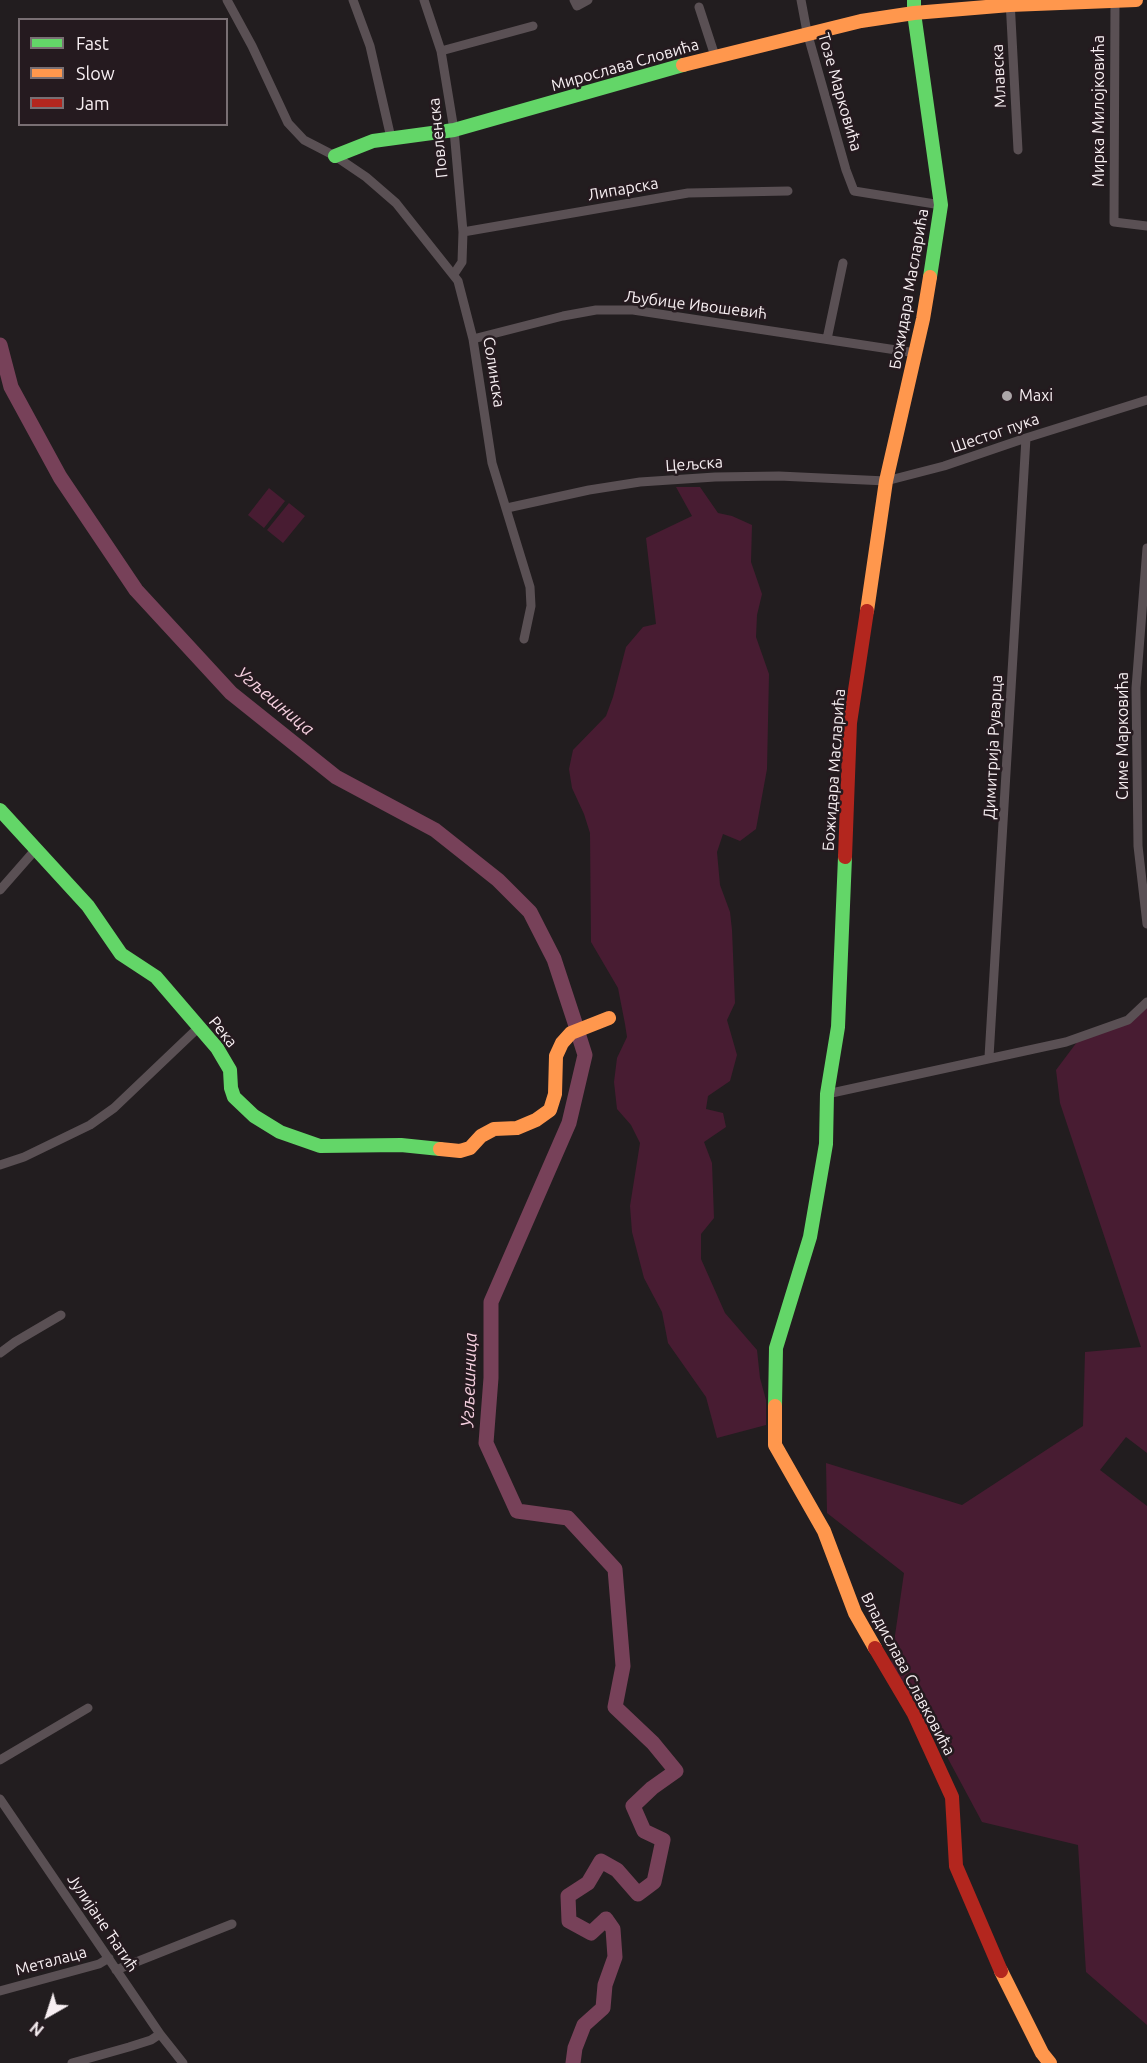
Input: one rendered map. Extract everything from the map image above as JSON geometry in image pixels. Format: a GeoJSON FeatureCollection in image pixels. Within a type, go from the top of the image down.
{"type":"FeatureCollection","features":[{"type":"Feature","properties":{"kind":"street","name":"Солинска"},"geometry":{"type":"LineString","coordinates":[[227,0],[252,46],[288,123],[304,140],[335,156],[366,177],[396,203],[454,274],[461,288],[473,339],[492,463],[530,587],[531,606],[524,639]]}},
{"type":"Feature","properties":{"kind":"street"},"geometry":{"type":"LineString","coordinates":[[335,156],[360,145],[391,138],[370,46],[353,0]]}},
{"type":"Feature","properties":{"kind":"street","name":"Повленска"},"geometry":{"type":"LineString","coordinates":[[424,0],[441,51],[454,130],[464,232],[462,262],[454,274]]}},
{"type":"Feature","properties":{"kind":"street"},"geometry":{"type":"LineString","coordinates":[[575,3],[588,0]]}},
{"type":"Feature","properties":{"kind":"street","name":"Тозе Марковића"},"geometry":{"type":"LineString","coordinates":[[801,0],[807,32],[854,191],[941,205]]}},
{"type":"Feature","properties":{"kind":"street","name":"Мирослава Словића"},"geometry":{"type":"LineString","coordinates":[[391,138],[454,130],[715,56],[914,6],[1136,0]]}},
{"type":"Feature","properties":{"kind":"street","name":"Мирка Милојковића"},"geometry":{"type":"LineString","coordinates":[[1114,1],[1114,222],[1147,226]]}},
{"type":"Feature","properties":{"kind":"street","name":"Млавска"},"geometry":{"type":"LineString","coordinates":[[1010,3],[1018,150]]}},
{"type":"Feature","properties":{"kind":"street","name":"Божидара Масларића"},"geometry":{"type":"LineString","coordinates":[[824,1531],[775,1444],[776,1348],[810,1237],[826,1144],[826,1094],[838,1027],[850,723],[886,481],[916,353],[941,205],[914,6]]}},
{"type":"Feature","properties":{"kind":"street"},"geometry":{"type":"LineString","coordinates":[[699,7],[715,56]]}},
{"type":"Feature","properties":{"kind":"street"},"geometry":{"type":"LineString","coordinates":[[441,51],[533,26]]}},
{"type":"Feature","properties":{"kind":"street","name":"Липарска"},"geometry":{"type":"LineString","coordinates":[[464,232],[688,193],[788,191]]}},
{"type":"Feature","properties":{"kind":"street"},"geometry":{"type":"LineString","coordinates":[[826,339],[843,263]]}},
{"type":"Feature","properties":{"kind":"street","name":"Љубице Ивошевић"},"geometry":{"type":"LineString","coordinates":[[473,339],[563,316],[633,310],[916,353]]}},
{"type":"Feature","properties":{"kind":"street","name":"Шестог пука"},"geometry":{"type":"LineString","coordinates":[[886,481],[944,466],[1147,400]]}},
{"type":"Feature","properties":{"kind":"street","name":"Димитрија Руварца"},"geometry":{"type":"LineString","coordinates":[[989,1058],[1026,438]]}},
{"type":"Feature","properties":{"kind":"street","name":"Цељска"},"geometry":{"type":"LineString","coordinates":[[507,508],[589,490],[640,482],[779,476],[886,481]]}},
{"type":"Feature","properties":{"kind":"street","name":"Симе Марковића"},"geometry":{"type":"LineString","coordinates":[[1147,548],[1136,688],[1138,846],[1147,924]]}},
{"type":"Feature","properties":{"kind":"street","name":"Река"},"geometry":{"type":"LineString","coordinates":[[0,810],[88,906],[121,954],[156,977],[225,1060],[230,1070],[234,1097],[254,1116],[280,1132],[320,1146],[401,1145],[460,1151],[470,1148],[481,1136],[494,1129],[517,1128],[536,1120],[550,1110],[555,1094],[556,1056],[562,1043],[571,1034],[609,1018]]}},
{"type":"Feature","properties":{"kind":"street"},"geometry":{"type":"LineString","coordinates":[[0,890],[36,849]]}},
{"type":"Feature","properties":{"kind":"street"},"geometry":{"type":"LineString","coordinates":[[826,1094],[1066,1042],[1128,1020],[1147,1002]]}},
{"type":"Feature","properties":{"kind":"street"},"geometry":{"type":"LineString","coordinates":[[0,1165],[24,1157],[90,1125],[114,1108],[198,1028]]}},
{"type":"Feature","properties":{"kind":"street"},"geometry":{"type":"LineString","coordinates":[[0,1353],[61,1315]]}},
{"type":"Feature","properties":{"kind":"street","name":"Владислава Славковића"},"geometry":{"type":"LineString","coordinates":[[824,1531],[855,1613],[914,1714],[952,1797],[956,1866],[994,1956],[1042,2053],[1050,2063]]}},
{"type":"Feature","properties":{"kind":"street"},"geometry":{"type":"LineString","coordinates":[[0,1760],[88,1708]]}},
{"type":"Feature","properties":{"kind":"street","name":"Јулијане Ћатић"},"geometry":{"type":"LineString","coordinates":[[0,1799],[160,2034],[183,2063]]}},
{"type":"Feature","properties":{"kind":"street"},"geometry":{"type":"LineString","coordinates":[[116,1970],[232,1924]]}},
{"type":"Feature","properties":{"kind":"street","name":"Металаца"},"geometry":{"type":"LineString","coordinates":[[0,1991],[89,1966],[109,1958]]}},
{"type":"Feature","properties":{"kind":"street"},"geometry":{"type":"LineString","coordinates":[[72,2063],[152,2040],[160,2034]]}},
{"type":"Feature","properties":{"kind":"shaded area"},"geometry":{"type":"Polygon","coordinates":[[[676,487],[700,487],[718,513],[732,516],[752,525],[751,562],[762,594],[757,615],[756,637],[769,674],[767,769],[756,829],[740,841],[723,834],[717,852],[720,885],[730,912],[732,930],[735,1003],[727,1020],[737,1055],[730,1081],[708,1096],[706,1109],[723,1113],[726,1127],[704,1142],[712,1163],[714,1218],[701,1234],[701,1259],[725,1313],[757,1350],[760,1378],[766,1400],[766,1425],[717,1438],[706,1397],[668,1343],[662,1312],[644,1278],[632,1232],[630,1206],[640,1143],[631,1125],[617,1109],[614,1082],[617,1058],[627,1037],[618,988],[591,942],[590,833],[572,788],[569,769],[573,750],[606,716],[626,647],[643,627],[656,624],[646,538],[692,516],[676,487]]]}},
{"type":"Feature","properties":{"kind":"shaded area"},"geometry":{"type":"Polygon","coordinates":[[[269,488],[285,501],[264,528],[248,515],[269,488]]]}},
{"type":"Feature","properties":{"kind":"shaded area"},"geometry":{"type":"Polygon","coordinates":[[[289,503],[305,516],[283,543],[267,530],[289,503]]]}},
{"type":"Feature","properties":{"kind":"shaded area"},"geometry":{"type":"Polygon","coordinates":[[[1147,1008],[1147,1453],[1126,1437],[1100,1470],[1147,1506],[1147,2025],[1086,1972],[1078,1845],[982,1822],[930,1725],[890,1670],[904,1573],[827,1513],[826,1463],[962,1505],[1083,1426],[1085,1352],[1141,1347],[1060,1103],[1056,1070],[1080,1038],[1147,1008]]]}},
{"type":"Feature","properties":{"kind":"waterway","name":"Угљешница"},"geometry":{"type":"LineString","coordinates":[[0,345],[11,387],[60,477],[136,590],[231,693],[336,777],[435,830],[498,880],[530,912],[554,959],[577,1029]]}},
{"type":"Feature","properties":{"kind":"waterway","name":"Угљешница"},"geometry":{"type":"LineString","coordinates":[[573,2063],[575,2048],[584,2025],[603,2008],[605,1985],[615,1957],[613,1929],[606,1919],[591,1933],[569,1921],[568,1896],[588,1883],[601,1861],[617,1870],[638,1894],[654,1882],[663,1840],[644,1831],[633,1806],[652,1788],[676,1771],[653,1743],[615,1707],[623,1666],[615,1569],[568,1518],[517,1511],[486,1443],[491,1378],[491,1302],[569,1123],[585,1055],[578,1033]]}},
{"type":"Feature","properties":{"kind":"traffic: fast"},"geometry":{"type":"LineString","coordinates":[[914,0],[941,205],[930,277]]}},
{"type":"Feature","properties":{"kind":"traffic: fast"},"geometry":{"type":"LineString","coordinates":[[335,156],[373,141],[454,130],[683,65]]}},
{"type":"Feature","properties":{"kind":"traffic: fast"},"geometry":{"type":"LineString","coordinates":[[0,810],[88,906],[121,954],[156,977],[217,1048],[230,1070],[234,1097],[254,1116],[280,1132],[320,1146],[401,1145],[440,1149]]}},
{"type":"Feature","properties":{"kind":"traffic: fast"},"geometry":{"type":"LineString","coordinates":[[775,1406],[776,1348],[810,1237],[826,1144],[827,1094],[838,1027],[845,857]]}},
{"type":"Feature","properties":{"kind":"traffic: slow"},"geometry":{"type":"LineString","coordinates":[[683,65],[861,21],[914,13],[1010,5],[1136,0]]}},
{"type":"Feature","properties":{"kind":"traffic: slow"},"geometry":{"type":"LineString","coordinates":[[867,611],[886,481],[923,319],[930,277]]}},
{"type":"Feature","properties":{"kind":"traffic: slow"},"geometry":{"type":"LineString","coordinates":[[440,1149],[460,1151],[470,1148],[481,1136],[494,1129],[517,1128],[536,1120],[550,1110],[555,1094],[556,1056],[562,1043],[571,1033],[609,1018]]}},
{"type":"Feature","properties":{"kind":"traffic: slow"},"geometry":{"type":"LineString","coordinates":[[775,1406],[775,1445],[824,1531],[855,1613],[875,1648]]}},
{"type":"Feature","properties":{"kind":"traffic: slow"},"geometry":{"type":"LineString","coordinates":[[1001,1971],[1042,2053],[1050,2063]]}},
{"type":"Feature","properties":{"kind":"traffic: jam"},"geometry":{"type":"LineString","coordinates":[[845,857],[850,723],[867,611]]}},
{"type":"Feature","properties":{"kind":"traffic: jam"},"geometry":{"type":"LineString","coordinates":[[875,1648],[914,1714],[952,1797],[956,1866],[1001,1971]]}},
{"type":"Feature","properties":{"kind":"place","name":"Maxi"},"geometry":{"type":"Point","coordinates":[1007,396]}}]}
